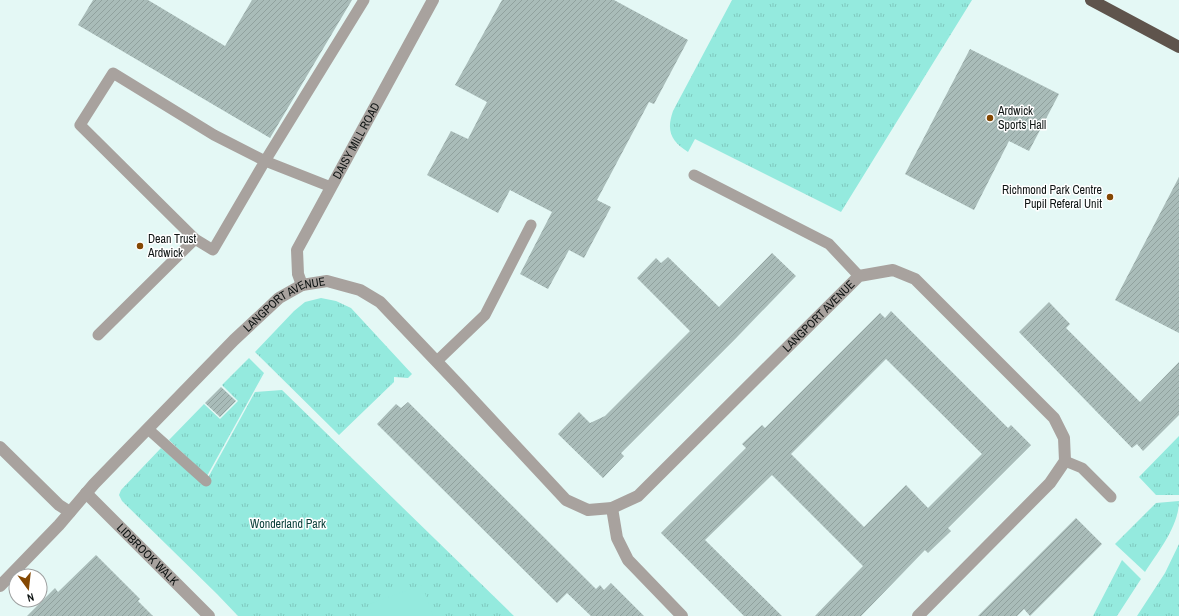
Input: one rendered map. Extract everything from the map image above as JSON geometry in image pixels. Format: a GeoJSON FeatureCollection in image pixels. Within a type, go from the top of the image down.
{"type":"FeatureCollection","features":[{"type":"Feature","properties":{"kind":"highway"},"geometry":{"type":"LineString","coordinates":[[1091,0],[1179,47]]}},
{"type":"Feature","properties":{"kind":"street","name":"DAISY MILL ROAD"},"geometry":{"type":"LineString","coordinates":[[302,285],[298,274],[297,250],[433,0]]}},
{"type":"Feature","properties":{"kind":"street","name":"LANGPORT AVENUE"},"geometry":{"type":"LineString","coordinates":[[0,586],[86,493],[234,340],[279,298],[302,285],[327,281],[360,290],[380,302],[566,500],[588,510],[612,508],[638,496],[859,276],[892,270],[915,279],[1054,418],[1064,438],[1065,461]]}},
{"type":"Feature","properties":{"kind":"street"},"geometry":{"type":"LineString","coordinates":[[0,447],[59,505],[70,512]]}},
{"type":"Feature","properties":{"kind":"street"},"geometry":{"type":"LineString","coordinates":[[918,616],[1050,484],[1065,461]]}},
{"type":"Feature","properties":{"kind":"street","name":"LIDBROOK WALK"},"geometry":{"type":"LineString","coordinates":[[86,493],[209,616]]}},
{"type":"Feature","properties":{"kind":"street"},"geometry":{"type":"LineString","coordinates":[[612,508],[617,538],[628,560],[682,616]]}},
{"type":"Feature","properties":{"kind":"lane"},"geometry":{"type":"LineString","coordinates":[[331,187],[265,161],[214,135],[113,73],[80,125],[195,239],[213,250],[265,161],[364,0]]}},
{"type":"Feature","properties":{"kind":"lane"},"geometry":{"type":"LineString","coordinates":[[694,175],[829,244],[859,276]]}},
{"type":"Feature","properties":{"kind":"lane"},"geometry":{"type":"LineString","coordinates":[[437,362],[485,315],[532,225]]}},
{"type":"Feature","properties":{"kind":"lane"},"geometry":{"type":"LineString","coordinates":[[98,335],[195,239]]}},
{"type":"Feature","properties":{"kind":"lane"},"geometry":{"type":"LineString","coordinates":[[148,429],[206,481]]}},
{"type":"Feature","properties":{"kind":"lane"},"geometry":{"type":"LineString","coordinates":[[1065,461],[1082,468],[1111,497]]}},
{"type":"Feature","properties":{"kind":"green space"},"geometry":{"type":"Polygon","coordinates":[[[732,0],[972,0],[841,212],[695,139],[688,152],[674,139],[670,130],[673,111],[732,0]]]}},
{"type":"Feature","properties":{"kind":"green space"},"geometry":{"type":"Polygon","coordinates":[[[321,298],[336,301],[351,308],[412,374],[408,378],[394,377],[394,382],[339,435],[255,352],[294,311],[305,302],[321,298]]]}},
{"type":"Feature","properties":{"kind":"green space"},"geometry":{"type":"Polygon","coordinates":[[[249,358],[264,373],[207,476],[169,440],[204,404],[220,419],[238,401],[222,385],[249,358]]]}},
{"type":"Feature","properties":{"kind":"green space","name":"Wonderland Park"},"geometry":{"type":"Polygon","coordinates":[[[282,390],[514,616],[238,616],[122,501],[119,495],[121,490],[161,448],[204,485],[255,392],[282,390]]]}},
{"type":"Feature","properties":{"kind":"green space"},"geometry":{"type":"Polygon","coordinates":[[[1179,436],[1179,495],[1156,495],[1139,477],[1179,436]]]}},
{"type":"Feature","properties":{"kind":"green space"},"geometry":{"type":"Polygon","coordinates":[[[1179,501],[1176,520],[1172,529],[1145,572],[1115,544],[1156,503],[1179,501]]]}},
{"type":"Feature","properties":{"kind":"green space"},"geometry":{"type":"Polygon","coordinates":[[[1179,544],[1179,616],[1137,616],[1165,573],[1179,544]]]}},
{"type":"Feature","properties":{"kind":"green space"},"geometry":{"type":"Polygon","coordinates":[[[1122,560],[1141,579],[1117,616],[1093,616],[1122,560]]]}},
{"type":"Feature","properties":{"kind":"green space"},"geometry":{"type":"Polygon","coordinates":[[[422,585],[433,616],[373,616],[369,604],[422,585]]]}},
{"type":"Feature","properties":{"kind":"building"},"geometry":{"type":"Polygon","coordinates":[[[93,0],[148,0],[225,46],[252,0],[352,0],[270,138],[78,25],[93,0]]]}},
{"type":"Feature","properties":{"kind":"building"},"geometry":{"type":"Polygon","coordinates":[[[502,0],[614,0],[688,40],[654,104],[649,102],[597,200],[611,207],[584,258],[569,250],[548,289],[520,274],[552,212],[510,190],[498,213],[427,175],[451,131],[468,139],[487,102],[455,85],[502,0]]]}},
{"type":"Feature","properties":{"kind":"building","name":"Ardwick Sports Hall"},"geometry":{"type":"Polygon","coordinates":[[[970,49],[1059,94],[1029,151],[1009,141],[974,210],[905,174],[970,49]]]}},
{"type":"Feature","properties":{"kind":"building"},"geometry":{"type":"Polygon","coordinates":[[[1179,177],[1179,333],[1115,300],[1179,177]]]}},
{"type":"Feature","properties":{"kind":"building"},"geometry":{"type":"Polygon","coordinates":[[[772,253],[796,276],[621,453],[624,456],[603,478],[558,434],[579,412],[590,423],[605,416],[690,331],[637,278],[656,258],[661,263],[668,257],[719,307],[772,253]]]}},
{"type":"Feature","properties":{"kind":"building"},"geometry":{"type":"Polygon","coordinates":[[[1049,302],[1070,324],[1066,328],[1140,402],[1179,362],[1179,415],[1143,451],[1137,444],[1132,448],[1019,332],[1049,302]]]}},
{"type":"Feature","properties":{"kind":"building"},"geometry":{"type":"Polygon","coordinates":[[[891,311],[1008,428],[1011,425],[1031,445],[948,528],[951,531],[928,553],[925,550],[861,616],[815,616],[863,566],[772,475],[705,540],[782,616],[744,616],[661,533],[746,448],[742,444],[762,425],[765,428],[880,313],[885,318],[891,311]],[[886,359],[791,454],[864,527],[906,485],[928,508],[982,454],[886,359]]]}},
{"type":"Feature","properties":{"kind":"building"},"geometry":{"type":"Polygon","coordinates":[[[221,387],[236,401],[220,417],[205,403],[221,387]]]}},
{"type":"Feature","properties":{"kind":"building"},"geometry":{"type":"Polygon","coordinates":[[[408,402],[596,589],[600,585],[604,590],[611,583],[644,616],[591,616],[567,593],[557,603],[377,424],[396,404],[401,408],[408,402]]]}},
{"type":"Feature","properties":{"kind":"building"},"geometry":{"type":"Polygon","coordinates":[[[1076,518],[1102,544],[1030,616],[1024,609],[1017,616],[978,616],[1076,518]]]}},
{"type":"Feature","properties":{"kind":"building"},"geometry":{"type":"Polygon","coordinates":[[[96,555],[140,599],[138,601],[153,616],[27,616],[35,608],[48,608],[48,595],[55,588],[58,592],[96,555]]]}},
{"type":"Feature","properties":{"kind":"place","name":"Ardwick Sports Hall"},"geometry":{"type":"Point","coordinates":[990,118]}},
{"type":"Feature","properties":{"kind":"place","name":"Richmond Park Centre Pupil Referal Unit"},"geometry":{"type":"Point","coordinates":[1110,197]}},
{"type":"Feature","properties":{"kind":"place","name":"Dean Trust Ardwick"},"geometry":{"type":"Point","coordinates":[140,246]}}]}
